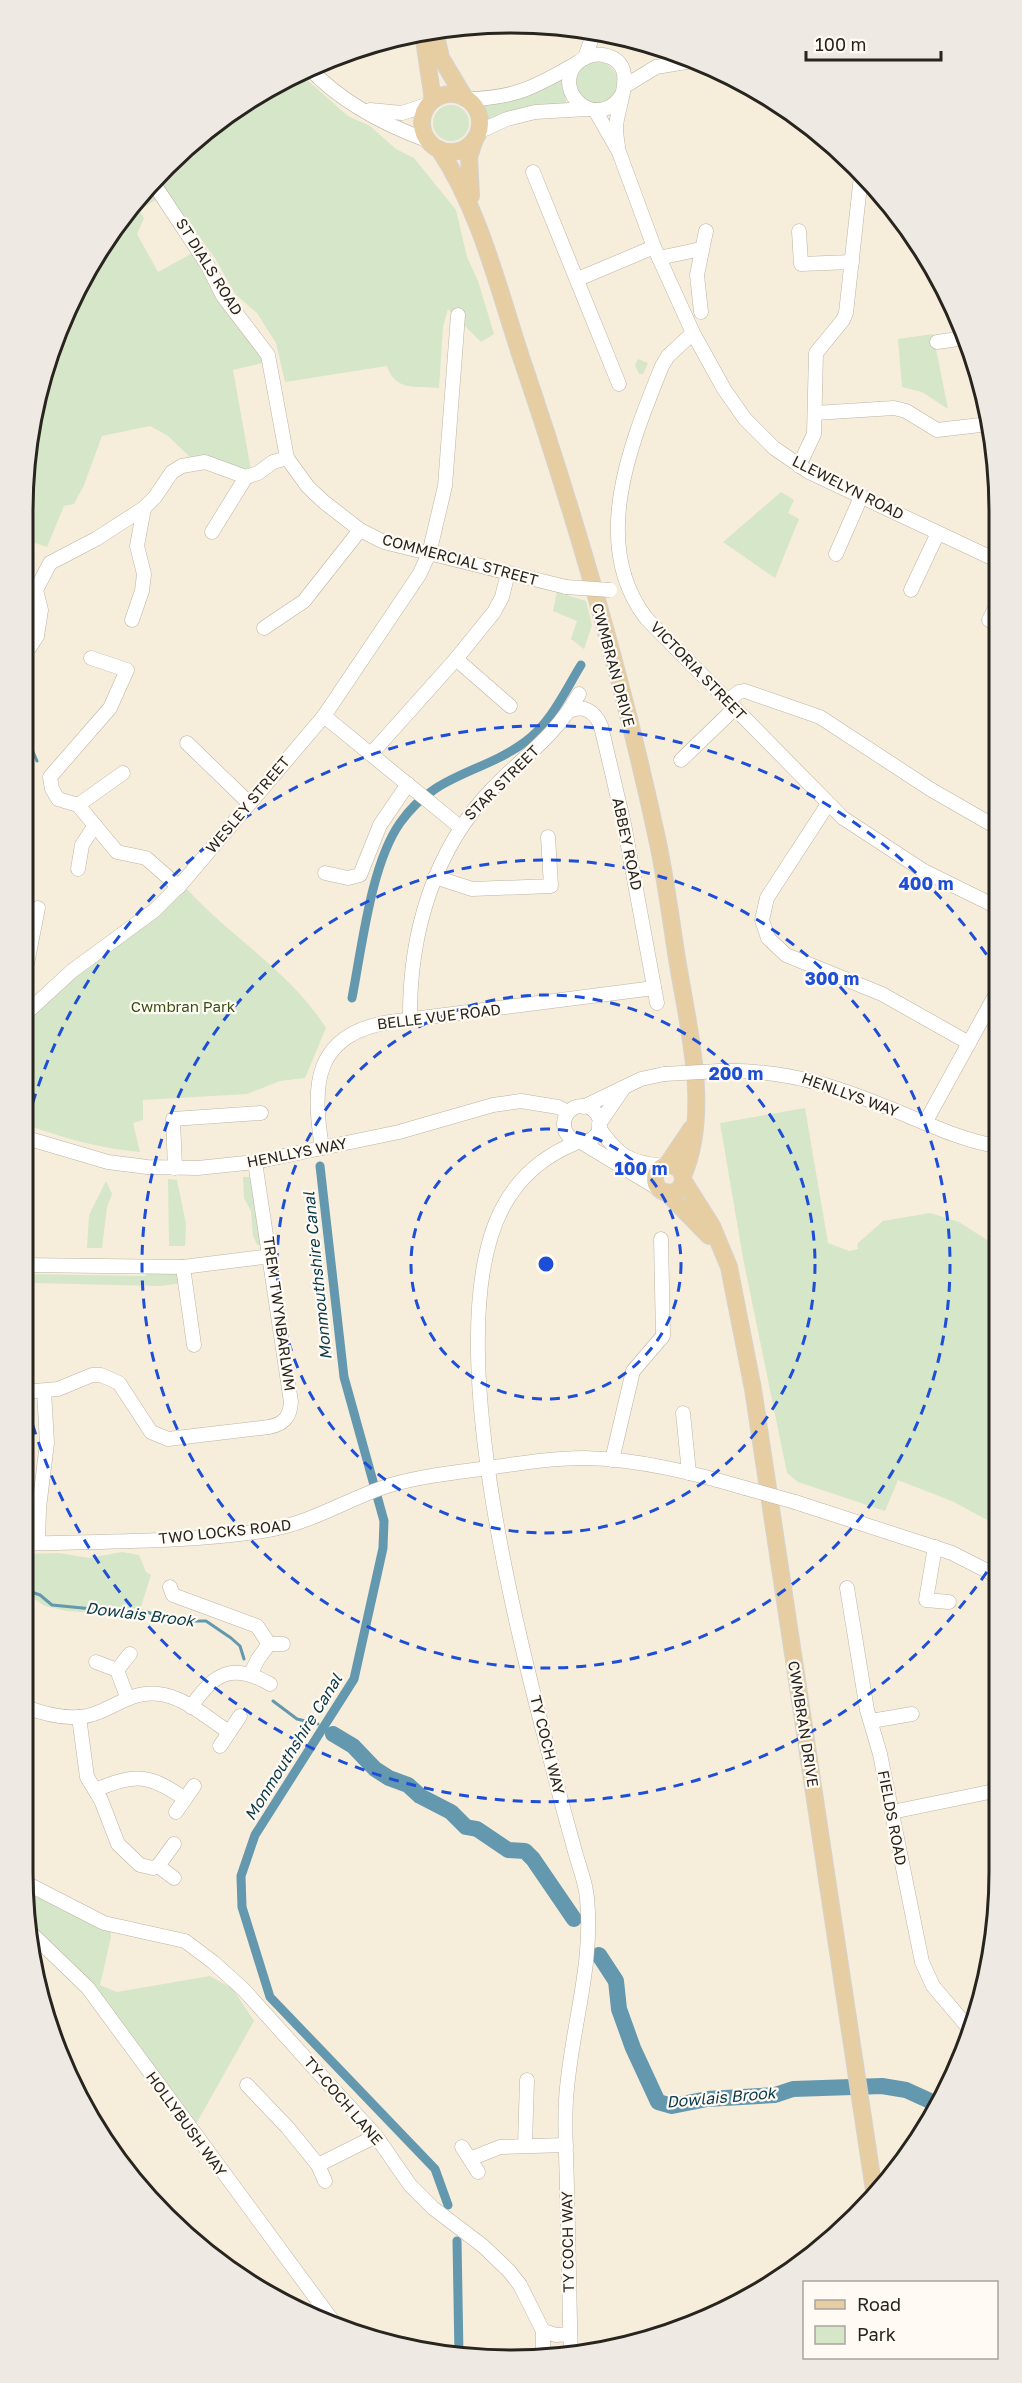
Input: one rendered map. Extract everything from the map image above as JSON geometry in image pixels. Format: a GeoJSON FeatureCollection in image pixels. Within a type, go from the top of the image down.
{"type":"FeatureCollection","features":[{"type":"Feature","properties":{"kind":"main road"},"geometry":{"type":"LineString","coordinates":[[437,39],[441,58],[479,116],[477,135],[468,168],[475,220]]}},
{"type":"Feature","properties":{"kind":"main road"},"geometry":{"type":"LineString","coordinates":[[424,41],[431,102]]}},
{"type":"Feature","properties":{"kind":"main road"},"geometry":{"type":"LineString","coordinates":[[466,99],[449,94],[431,102],[423,114],[422,126],[459,180],[475,220]]}},
{"type":"Feature","properties":{"kind":"main road"},"geometry":{"type":"LineString","coordinates":[[434,145],[455,151],[468,146],[477,135]]}},
{"type":"Feature","properties":{"kind":"main road","name":"CWMBRAN DRIVE"},"geometry":{"type":"LineString","coordinates":[[475,220],[586,562],[658,844],[695,1089],[691,1153],[683,1178],[712,1226],[733,1281],[753,1389],[873,2184]]}},
{"type":"Feature","properties":{"kind":"main road"},"geometry":{"type":"LineString","coordinates":[[694,1123],[665,1166],[655,1176],[662,1191],[706,1231],[723,1253]]}},
{"type":"Feature","properties":{"kind":"main road"},"geometry":{"type":"LineString","coordinates":[[662,1191],[678,1189],[683,1178],[677,1168],[665,1166]]}},
{"type":"Feature","properties":{"kind":"street"},"geometry":{"type":"LineString","coordinates":[[590,40],[582,60],[573,68],[569,84],[575,99],[591,109]]}},
{"type":"Feature","properties":{"kind":"street"},"geometry":{"type":"LineString","coordinates":[[466,99],[492,99],[521,93],[593,55],[611,58],[623,70],[624,89]]}},
{"type":"Feature","properties":{"kind":"street"},"geometry":{"type":"LineString","coordinates":[[477,135],[507,119],[535,112],[612,106],[624,89],[656,67],[679,63]]}},
{"type":"Feature","properties":{"kind":"street"},"geometry":{"type":"LineString","coordinates":[[316,75],[327,86],[386,123],[434,145]]}},
{"type":"Feature","properties":{"kind":"street","name":"LLEWELYN ROAD"},"geometry":{"type":"LineString","coordinates":[[619,152],[616,126],[624,89]]}},
{"type":"Feature","properties":{"kind":"street"},"geometry":{"type":"LineString","coordinates":[[360,107],[396,113],[416,110],[431,102]]}},
{"type":"Feature","properties":{"kind":"street","name":"LLEWELYN ROAD"},"geometry":{"type":"LineString","coordinates":[[591,109],[619,152],[657,253],[693,333],[724,389],[745,419],[774,448],[799,466],[989,557]]}},
{"type":"Feature","properties":{"kind":"street"},"geometry":{"type":"LineString","coordinates":[[533,172],[619,384]]}},
{"type":"Feature","properties":{"kind":"street"},"geometry":{"type":"LineString","coordinates":[[799,466],[813,438],[815,357],[818,349],[845,317],[860,185]]}},
{"type":"Feature","properties":{"kind":"street","name":"ST DIALS ROAD"},"geometry":{"type":"LineString","coordinates":[[158,190],[207,264],[224,296],[268,355],[287,458]]}},
{"type":"Feature","properties":{"kind":"street"},"geometry":{"type":"LineString","coordinates":[[701,312],[697,284],[701,249],[706,231]]}},
{"type":"Feature","properties":{"kind":"street"},"geometry":{"type":"LineString","coordinates":[[799,231],[801,264],[852,262]]}},
{"type":"Feature","properties":{"kind":"street"},"geometry":{"type":"LineString","coordinates":[[578,279],[657,253],[701,249]]}},
{"type":"Feature","properties":{"kind":"street","name":"WESLEY STREET"},"geometry":{"type":"LineString","coordinates":[[33,1005],[72,971],[154,910],[179,887],[324,716],[419,575],[429,554],[447,474],[458,315]]}},
{"type":"Feature","properties":{"kind":"street","name":"VICTORIA STREET"},"geometry":{"type":"LineString","coordinates":[[693,333],[665,361],[625,475],[619,501],[618,531],[620,556],[627,585],[646,618],[828,804],[860,831],[924,871],[989,903]]}},
{"type":"Feature","properties":{"kind":"street"},"geometry":{"type":"LineString","coordinates":[[938,342],[957,339]]}},
{"type":"Feature","properties":{"kind":"street"},"geometry":{"type":"LineString","coordinates":[[815,413],[894,408],[906,411],[937,430],[981,425]]}},
{"type":"Feature","properties":{"kind":"street"},"geometry":{"type":"LineString","coordinates":[[33,584],[54,561],[96,539],[144,508],[155,497],[167,476],[182,466],[210,463],[238,476],[246,477],[258,473],[273,462],[287,458]]}},
{"type":"Feature","properties":{"kind":"street","name":"COMMERCIAL STREET"},"geometry":{"type":"LineString","coordinates":[[287,458],[308,487],[360,530],[390,544],[566,587],[610,590],[627,585]]}},
{"type":"Feature","properties":{"kind":"street"},"geometry":{"type":"LineString","coordinates":[[212,532],[246,477]]}},
{"type":"Feature","properties":{"kind":"street"},"geometry":{"type":"LineString","coordinates":[[836,554],[861,497]]}},
{"type":"Feature","properties":{"kind":"street"},"geometry":{"type":"LineString","coordinates":[[132,621],[142,591],[144,574],[137,546],[144,508]]}},
{"type":"Feature","properties":{"kind":"street"},"geometry":{"type":"LineString","coordinates":[[264,628],[304,601],[360,530]]}},
{"type":"Feature","properties":{"kind":"street"},"geometry":{"type":"LineString","coordinates":[[911,590],[938,533]]}},
{"type":"Feature","properties":{"kind":"street"},"geometry":{"type":"LineString","coordinates":[[371,754],[456,659],[497,607],[508,573]]}},
{"type":"Feature","properties":{"kind":"street"},"geometry":{"type":"LineString","coordinates":[[33,596],[41,610],[37,636],[33,641]]}},
{"type":"Feature","properties":{"kind":"street"},"geometry":{"type":"LineString","coordinates":[[92,658],[127,670],[114,703],[50,777],[52,789],[58,799],[78,805],[119,853],[146,858],[179,887]]}},
{"type":"Feature","properties":{"kind":"street"},"geometry":{"type":"LineString","coordinates":[[456,659],[510,706]]}},
{"type":"Feature","properties":{"kind":"street"},"geometry":{"type":"LineString","coordinates":[[681,760],[739,692],[745,691],[815,715],[930,789],[989,823]]}},
{"type":"Feature","properties":{"kind":"street","name":"STAR STREET"},"geometry":{"type":"LineString","coordinates":[[410,1020],[412,966],[426,900],[448,845],[460,827],[495,786],[523,763],[558,728],[579,694]]}},
{"type":"Feature","properties":{"kind":"street","name":"ABBEY ROAD"},"geometry":{"type":"LineString","coordinates":[[569,711],[580,708],[589,711],[601,726],[624,824],[657,1003]]}},
{"type":"Feature","properties":{"kind":"street"},"geometry":{"type":"LineString","coordinates":[[324,716],[460,827]]}},
{"type":"Feature","properties":{"kind":"street"},"geometry":{"type":"LineString","coordinates":[[187,743],[249,803]]}},
{"type":"Feature","properties":{"kind":"street"},"geometry":{"type":"LineString","coordinates":[[78,805],[123,773]]}},
{"type":"Feature","properties":{"kind":"street"},"geometry":{"type":"LineString","coordinates":[[325,873],[348,878],[360,875],[380,825],[412,788]]}},
{"type":"Feature","properties":{"kind":"street"},"geometry":{"type":"LineString","coordinates":[[828,804],[766,898],[762,920],[768,938],[786,955],[882,994],[969,1043]]}},
{"type":"Feature","properties":{"kind":"street"},"geometry":{"type":"LineString","coordinates":[[78,869],[82,844],[95,825]]}},
{"type":"Feature","properties":{"kind":"street"},"geometry":{"type":"LineString","coordinates":[[435,877],[472,889],[551,886],[548,837]]}},
{"type":"Feature","properties":{"kind":"street"},"geometry":{"type":"LineString","coordinates":[[33,932],[38,908]]}},
{"type":"Feature","properties":{"kind":"street","name":"BELLE VUE ROAD"},"geometry":{"type":"LineString","coordinates":[[322,1148],[316,1093],[320,1074],[332,1051],[345,1038],[367,1027],[654,988]]}},
{"type":"Feature","properties":{"kind":"street"},"geometry":{"type":"LineString","coordinates":[[925,1123],[989,1007]]}},
{"type":"Feature","properties":{"kind":"street","name":"HENLLYS WAY"},"geometry":{"type":"LineString","coordinates":[[583,1107],[642,1079],[664,1074],[719,1071],[774,1072],[810,1079],[971,1140],[989,1144]]}},
{"type":"Feature","properties":{"kind":"street"},"geometry":{"type":"LineString","coordinates":[[579,1142],[594,1137],[617,1095],[627,1086]]}},
{"type":"Feature","properties":{"kind":"street","name":"HENLLYS WAY"},"geometry":{"type":"LineString","coordinates":[[33,1140],[103,1161],[175,1168],[255,1162],[399,1132],[521,1101],[568,1112]]}},
{"type":"Feature","properties":{"kind":"street"},"geometry":{"type":"LineString","coordinates":[[662,1191],[570,1138],[564,1130],[568,1112],[583,1107],[596,1114],[599,1126],[613,1148],[624,1157],[645,1165],[665,1166]]}},
{"type":"Feature","properties":{"kind":"street"},"geometry":{"type":"LineString","coordinates":[[175,1168],[173,1119],[261,1113]]}},
{"type":"Feature","properties":{"kind":"street","name":"TY COCH WAY"},"geometry":{"type":"LineString","coordinates":[[548,1156],[564,1130]]}},
{"type":"Feature","properties":{"kind":"street","name":"TY COCH WAY"},"geometry":{"type":"LineString","coordinates":[[571,2346],[566,2145],[568,2075],[589,1941],[587,1894],[544,1737],[506,1566],[490,1468],[478,1365],[480,1304],[484,1271],[502,1208],[523,1177],[548,1156],[579,1142]]}},
{"type":"Feature","properties":{"kind":"street","name":"TREM TWYNBARLWM"},"geometry":{"type":"LineString","coordinates":[[33,1392],[58,1389],[92,1376],[110,1377],[119,1383],[145,1426],[151,1432],[168,1439],[269,1427],[283,1422],[291,1402],[271,1256],[255,1162]]}},
{"type":"Feature","properties":{"kind":"street"},"geometry":{"type":"LineString","coordinates":[[612,1460],[633,1371],[661,1341],[665,1329],[661,1239]]}},
{"type":"Feature","properties":{"kind":"street"},"geometry":{"type":"LineString","coordinates":[[33,1265],[183,1267],[271,1256]]}},
{"type":"Feature","properties":{"kind":"street"},"geometry":{"type":"LineString","coordinates":[[183,1267],[194,1345]]}},
{"type":"Feature","properties":{"kind":"street"},"geometry":{"type":"LineString","coordinates":[[38,1543],[39,1508],[47,1443],[44,1391]]}},
{"type":"Feature","properties":{"kind":"street"},"geometry":{"type":"LineString","coordinates":[[683,1413],[689,1473]]}},
{"type":"Feature","properties":{"kind":"street","name":"TWO LOCKS ROAD"},"geometry":{"type":"LineString","coordinates":[[33,1543],[167,1539],[267,1530],[302,1523],[369,1493],[428,1477],[564,1459],[612,1460],[689,1473],[795,1502],[935,1547],[966,1559],[989,1572]]}},
{"type":"Feature","properties":{"kind":"street"},"geometry":{"type":"LineString","coordinates":[[935,1547],[926,1600],[949,1602]]}},
{"type":"Feature","properties":{"kind":"street"},"geometry":{"type":"LineString","coordinates":[[170,1587],[173,1595],[257,1626],[276,1644],[251,1673]]}},
{"type":"Feature","properties":{"kind":"street","name":"FIELDS ROAD"},"geometry":{"type":"LineString","coordinates":[[847,1588],[867,1710],[892,1812],[922,1962],[933,1986],[965,2023]]}},
{"type":"Feature","properties":{"kind":"street"},"geometry":{"type":"LineString","coordinates":[[117,1670],[130,1654]]}},
{"type":"Feature","properties":{"kind":"street"},"geometry":{"type":"LineString","coordinates":[[96,1662],[117,1670],[127,1697]]}},
{"type":"Feature","properties":{"kind":"street"},"geometry":{"type":"LineString","coordinates":[[191,1707],[216,1678],[227,1673],[251,1673],[270,1684]]}},
{"type":"Feature","properties":{"kind":"street"},"geometry":{"type":"LineString","coordinates":[[33,1709],[61,1717],[79,1717],[99,1713],[127,1697],[140,1694],[165,1695],[191,1707],[229,1732]]}},
{"type":"Feature","properties":{"kind":"street"},"geometry":{"type":"LineString","coordinates":[[871,1722],[912,1714]]}},
{"type":"Feature","properties":{"kind":"street"},"geometry":{"type":"LineString","coordinates":[[220,1746],[240,1716]]}},
{"type":"Feature","properties":{"kind":"street"},"geometry":{"type":"LineString","coordinates":[[79,1717],[87,1777],[96,1790],[114,1836],[123,1851],[140,1865],[153,1868],[158,1866],[174,1844]]}},
{"type":"Feature","properties":{"kind":"street"},"geometry":{"type":"LineString","coordinates":[[96,1790],[127,1778],[140,1778],[165,1785],[185,1799]]}},
{"type":"Feature","properties":{"kind":"street"},"geometry":{"type":"LineString","coordinates":[[176,1812],[194,1786]]}},
{"type":"Feature","properties":{"kind":"street"},"geometry":{"type":"LineString","coordinates":[[892,1812],[989,1793]]}},
{"type":"Feature","properties":{"kind":"street"},"geometry":{"type":"LineString","coordinates":[[158,1866],[174,1878]]}},
{"type":"Feature","properties":{"kind":"street","name":"TY-COCH LANE"},"geometry":{"type":"LineString","coordinates":[[33,1887],[104,1923],[185,1941],[213,1962],[278,2026],[376,2136],[411,2185],[433,2208],[483,2246],[509,2271],[520,2285],[543,2331],[543,2349]]}},
{"type":"Feature","properties":{"kind":"street","name":"HOLLYBUSH WAY"},"geometry":{"type":"LineString","coordinates":[[38,1940],[88,1988],[327,2314]]}},
{"type":"Feature","properties":{"kind":"street"},"geometry":{"type":"LineString","coordinates":[[525,2145],[520,2098],[527,2080]]}},
{"type":"Feature","properties":{"kind":"street"},"geometry":{"type":"LineString","coordinates":[[247,2085],[256,2098],[284,2123],[318,2165],[325,2181]]}},
{"type":"Feature","properties":{"kind":"street"},"geometry":{"type":"LineString","coordinates":[[318,2165],[376,2136]]}},
{"type":"Feature","properties":{"kind":"street"},"geometry":{"type":"LineString","coordinates":[[470,2159],[500,2147],[566,2145]]}},
{"type":"Feature","properties":{"kind":"street"},"geometry":{"type":"LineString","coordinates":[[462,2146],[478,2172]]}},
{"type":"Feature","properties":{"kind":"street"},"geometry":{"type":"LineString","coordinates":[[543,2331],[556,2335],[570,2334]]}},
{"type":"Feature","properties":{"kind":"green space"},"geometry":{"type":"Polygon","coordinates":[[[597,62],[612,68],[618,83],[612,98],[597,104],[582,98],[576,83],[582,68],[597,62]]]}},
{"type":"Feature","properties":{"kind":"green space"},"geometry":{"type":"Polygon","coordinates":[[[306,79],[348,116],[370,126],[396,149],[414,158],[456,210],[467,257],[478,281],[494,334],[481,342],[448,309],[443,327],[439,388],[407,386],[395,380],[387,366],[285,382],[276,343],[257,313],[235,294],[215,258],[161,186],[220,132],[272,97],[306,79]]]}},
{"type":"Feature","properties":{"kind":"green space"},"geometry":{"type":"Polygon","coordinates":[[[562,79],[567,106],[485,125],[481,106],[521,98],[562,79]]]}},
{"type":"Feature","properties":{"kind":"green space"},"geometry":{"type":"Polygon","coordinates":[[[451,105],[464,110],[469,123],[464,136],[451,141],[438,136],[433,123],[438,110],[451,105]]]}},
{"type":"Feature","properties":{"kind":"green space"},"geometry":{"type":"Polygon","coordinates":[[[157,191],[161,197],[142,208],[157,191]]]}},
{"type":"Feature","properties":{"kind":"green space"},"geometry":{"type":"Polygon","coordinates":[[[140,211],[144,218],[137,234],[158,272],[196,251],[215,295],[266,362],[233,370],[251,470],[240,473],[192,459],[168,436],[150,426],[102,436],[84,485],[74,504],[64,506],[47,547],[33,542],[33,511],[37,449],[49,387],[69,328],[82,300],[114,245],[140,211]]]}},
{"type":"Feature","properties":{"kind":"green space"},"geometry":{"type":"Polygon","coordinates":[[[933,334],[948,409],[922,392],[902,387],[898,339],[933,334]]]}},
{"type":"Feature","properties":{"kind":"green space"},"geometry":{"type":"Polygon","coordinates":[[[638,359],[648,363],[643,374],[639,374],[635,365],[638,359]]]}},
{"type":"Feature","properties":{"kind":"green space"},"geometry":{"type":"Polygon","coordinates":[[[781,492],[794,500],[788,513],[799,519],[775,578],[723,542],[781,492]]]}},
{"type":"Feature","properties":{"kind":"green space"},"geometry":{"type":"Polygon","coordinates":[[[557,592],[586,601],[592,625],[584,649],[571,639],[577,621],[553,611],[557,592]]]}},
{"type":"Feature","properties":{"kind":"green space","name":"Cwmbran Park"},"geometry":{"type":"Polygon","coordinates":[[[186,888],[221,923],[295,989],[326,1028],[305,1078],[280,1081],[247,1094],[143,1100],[143,1120],[133,1123],[140,1152],[80,1142],[33,1126],[33,1016],[56,993],[186,888]]]}},
{"type":"Feature","properties":{"kind":"green space"},"geometry":{"type":"Polygon","coordinates":[[[805,1108],[828,1243],[849,1251],[858,1249],[857,1244],[883,1221],[930,1213],[959,1222],[989,1241],[989,1521],[954,1502],[898,1480],[885,1511],[798,1482],[787,1473],[743,1258],[720,1123],[805,1108]]]}},
{"type":"Feature","properties":{"kind":"green space"},"geometry":{"type":"Polygon","coordinates":[[[243,1177],[252,1177],[262,1247],[257,1244],[253,1236],[251,1211],[244,1198],[243,1177]]]}},
{"type":"Feature","properties":{"kind":"green space"},"geometry":{"type":"Polygon","coordinates":[[[168,1179],[177,1180],[186,1224],[185,1246],[169,1246],[168,1179]]]}},
{"type":"Feature","properties":{"kind":"green space"},"geometry":{"type":"Polygon","coordinates":[[[106,1181],[112,1194],[107,1207],[102,1248],[87,1248],[89,1215],[106,1181]]]}},
{"type":"Feature","properties":{"kind":"green space"},"geometry":{"type":"Polygon","coordinates":[[[182,1271],[183,1283],[160,1286],[33,1283],[33,1274],[144,1276],[148,1273],[182,1271]]]}},
{"type":"Feature","properties":{"kind":"green space"},"geometry":{"type":"Polygon","coordinates":[[[122,1552],[139,1555],[146,1572],[151,1575],[138,1616],[67,1611],[45,1606],[33,1598],[33,1554],[59,1553],[89,1558],[122,1552]]]}},
{"type":"Feature","properties":{"kind":"green space"},"geometry":{"type":"Polygon","coordinates":[[[33,1884],[110,1921],[111,1937],[100,1985],[117,1992],[210,1976],[233,1989],[254,2021],[196,2124],[51,1945],[37,1932],[33,1884]]]}},
{"type":"Feature","properties":{"kind":"waterway","name":"Monmouthshire Canal"},"geometry":{"type":"LineString","coordinates":[[352,998],[375,883],[390,840],[400,823],[414,806],[443,784],[508,753],[525,742],[542,726],[557,706],[581,665]]}},
{"type":"Feature","properties":{"kind":"waterway"},"geometry":{"type":"LineString","coordinates":[[33,752],[37,761]]}},
{"type":"Feature","properties":{"kind":"waterway","name":"Monmouthshire Canal"},"geometry":{"type":"LineString","coordinates":[[320,1166],[344,1377],[384,1521],[383,1548],[354,1679],[255,1835],[241,1876],[242,1907],[270,1997],[435,2169],[448,2205]]}},
{"type":"Feature","properties":{"kind":"waterway","name":"Dowlais Brook"},"geometry":{"type":"LineString","coordinates":[[33,1593],[52,1605],[133,1613],[143,1611],[177,1621],[206,1621],[240,1646],[244,1659]]}},
{"type":"Feature","properties":{"kind":"waterway","name":"Dowlais Brook"},"geometry":{"type":"LineString","coordinates":[[273,1701],[297,1719],[318,1724]]}},
{"type":"Feature","properties":{"kind":"waterway","name":"Dowlais Brook"},"geometry":{"type":"LineString","coordinates":[[333,1734],[353,1746],[375,1769],[389,1778],[408,1785],[420,1796],[451,1812],[466,1827],[477,1829],[508,1850],[525,1851],[533,1859],[574,1919]]}},
{"type":"Feature","properties":{"kind":"waterway","name":"Dowlais Brook"},"geometry":{"type":"LineString","coordinates":[[599,1955],[616,1981],[619,2009],[633,2048],[658,2102],[672,2106],[707,2099],[775,2095],[793,2089],[882,2086],[906,2090],[930,2101]]}},
{"type":"Feature","properties":{"kind":"waterway","name":"Monmouthshire Canal"},"geometry":{"type":"LineString","coordinates":[[457,2241],[459,2347]]}}]}
